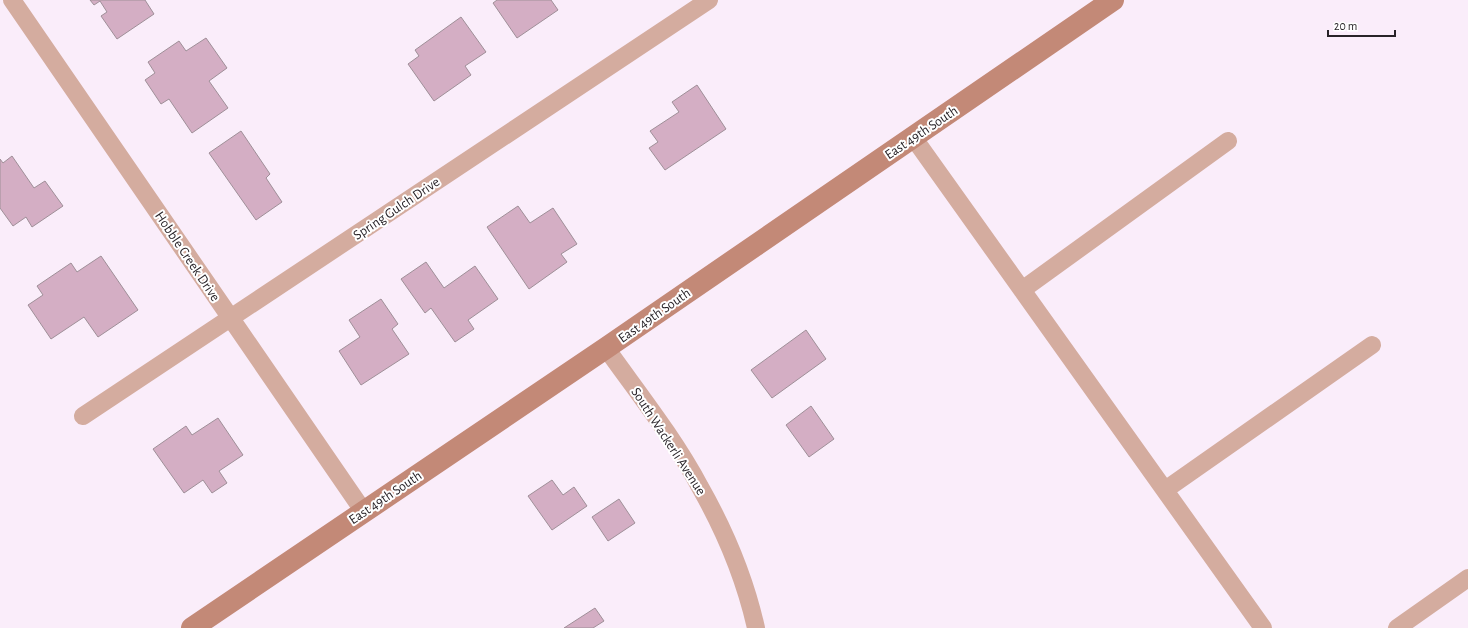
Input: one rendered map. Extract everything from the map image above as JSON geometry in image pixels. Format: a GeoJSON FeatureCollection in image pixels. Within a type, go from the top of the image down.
{"type":"FeatureCollection","features":[{"type":"Feature","properties":{"kind":"street","name":"Hobble Creek Drive"},"geometry":{"type":"LineString","coordinates":[[12,0],[364,512]]}},
{"type":"Feature","properties":{"kind":"street","name":"Spring Gulch Drive"},"geometry":{"type":"LineString","coordinates":[[83,416],[709,0]]}},
{"type":"Feature","properties":{"kind":"street","name":"East 49th South"},"geometry":{"type":"LineString","coordinates":[[192,628],[606,348],[1113,0]]}},
{"type":"Feature","properties":{"kind":"street"},"geometry":{"type":"LineString","coordinates":[[913,137],[1263,628]]}},
{"type":"Feature","properties":{"kind":"street"},"geometry":{"type":"LineString","coordinates":[[1022,290],[1228,141]]}},
{"type":"Feature","properties":{"kind":"street"},"geometry":{"type":"LineString","coordinates":[[1164,490],[1372,345]]}},
{"type":"Feature","properties":{"kind":"street","name":"South Wackerli Avenue"},"geometry":{"type":"LineString","coordinates":[[606,348],[670,438],[700,486],[721,528],[749,596],[756,628]]}},
{"type":"Feature","properties":{"kind":"street"},"geometry":{"type":"LineString","coordinates":[[1397,628],[1468,578]]}},
{"type":"Feature","properties":{"kind":"building"},"geometry":{"type":"Polygon","coordinates":[[[90,0],[145,0],[154,14],[117,39],[101,16],[107,12],[100,1],[94,5],[90,0]]]}},
{"type":"Feature","properties":{"kind":"building"},"geometry":{"type":"Polygon","coordinates":[[[497,0],[551,0],[558,10],[517,38],[493,3],[497,0]]]}},
{"type":"Feature","properties":{"kind":"building"},"geometry":{"type":"Polygon","coordinates":[[[461,17],[486,52],[465,66],[471,75],[434,101],[408,64],[419,56],[415,50],[461,17]]]}},
{"type":"Feature","properties":{"kind":"building"},"geometry":{"type":"Polygon","coordinates":[[[206,38],[227,68],[209,81],[228,108],[192,133],[169,99],[161,104],[145,80],[155,73],[148,62],[179,41],[186,51],[206,38]]]}},
{"type":"Feature","properties":{"kind":"building"},"geometry":{"type":"Polygon","coordinates":[[[697,85],[726,129],[665,170],[649,148],[658,142],[650,131],[679,112],[672,102],[697,85]]]}},
{"type":"Feature","properties":{"kind":"building"},"geometry":{"type":"Polygon","coordinates":[[[241,131],[270,174],[266,178],[282,202],[256,220],[209,153],[241,131]]]}},
{"type":"Feature","properties":{"kind":"building"},"geometry":{"type":"Polygon","coordinates":[[[12,156],[34,188],[45,181],[63,206],[32,227],[26,217],[13,226],[0,208],[0,159],[3,163],[12,156]]]}},
{"type":"Feature","properties":{"kind":"building"},"geometry":{"type":"Polygon","coordinates":[[[518,206],[530,223],[553,208],[577,244],[561,254],[567,262],[529,289],[487,227],[518,206]]]}},
{"type":"Feature","properties":{"kind":"building"},"geometry":{"type":"Polygon","coordinates":[[[101,256],[138,310],[98,337],[84,317],[51,339],[28,305],[43,295],[37,286],[71,263],[77,272],[101,256]]]}},
{"type":"Feature","properties":{"kind":"building"},"geometry":{"type":"Polygon","coordinates":[[[426,262],[444,288],[475,266],[498,299],[468,320],[474,329],[455,342],[431,308],[425,313],[401,279],[426,262]]]}},
{"type":"Feature","properties":{"kind":"building"},"geometry":{"type":"Polygon","coordinates":[[[381,299],[398,324],[392,329],[409,354],[361,385],[339,351],[360,337],[349,320],[381,299]]]}},
{"type":"Feature","properties":{"kind":"building"},"geometry":{"type":"Polygon","coordinates":[[[806,330],[826,359],[772,398],[751,370],[806,330]]]}},
{"type":"Feature","properties":{"kind":"building"},"geometry":{"type":"Polygon","coordinates":[[[811,406],[834,439],[809,457],[786,425],[811,406]]]}},
{"type":"Feature","properties":{"kind":"building"},"geometry":{"type":"Polygon","coordinates":[[[218,418],[243,455],[219,471],[227,483],[212,493],[203,480],[184,493],[153,449],[186,426],[192,435],[218,418]]]}},
{"type":"Feature","properties":{"kind":"building"},"geometry":{"type":"Polygon","coordinates":[[[552,480],[563,495],[574,487],[587,506],[552,530],[528,496],[552,480]]]}},
{"type":"Feature","properties":{"kind":"building"},"geometry":{"type":"Polygon","coordinates":[[[619,499],[635,523],[608,541],[592,517],[619,499]]]}},
{"type":"Feature","properties":{"kind":"building"},"geometry":{"type":"Polygon","coordinates":[[[595,608],[604,621],[593,628],[564,628],[595,608]]]}}]}
